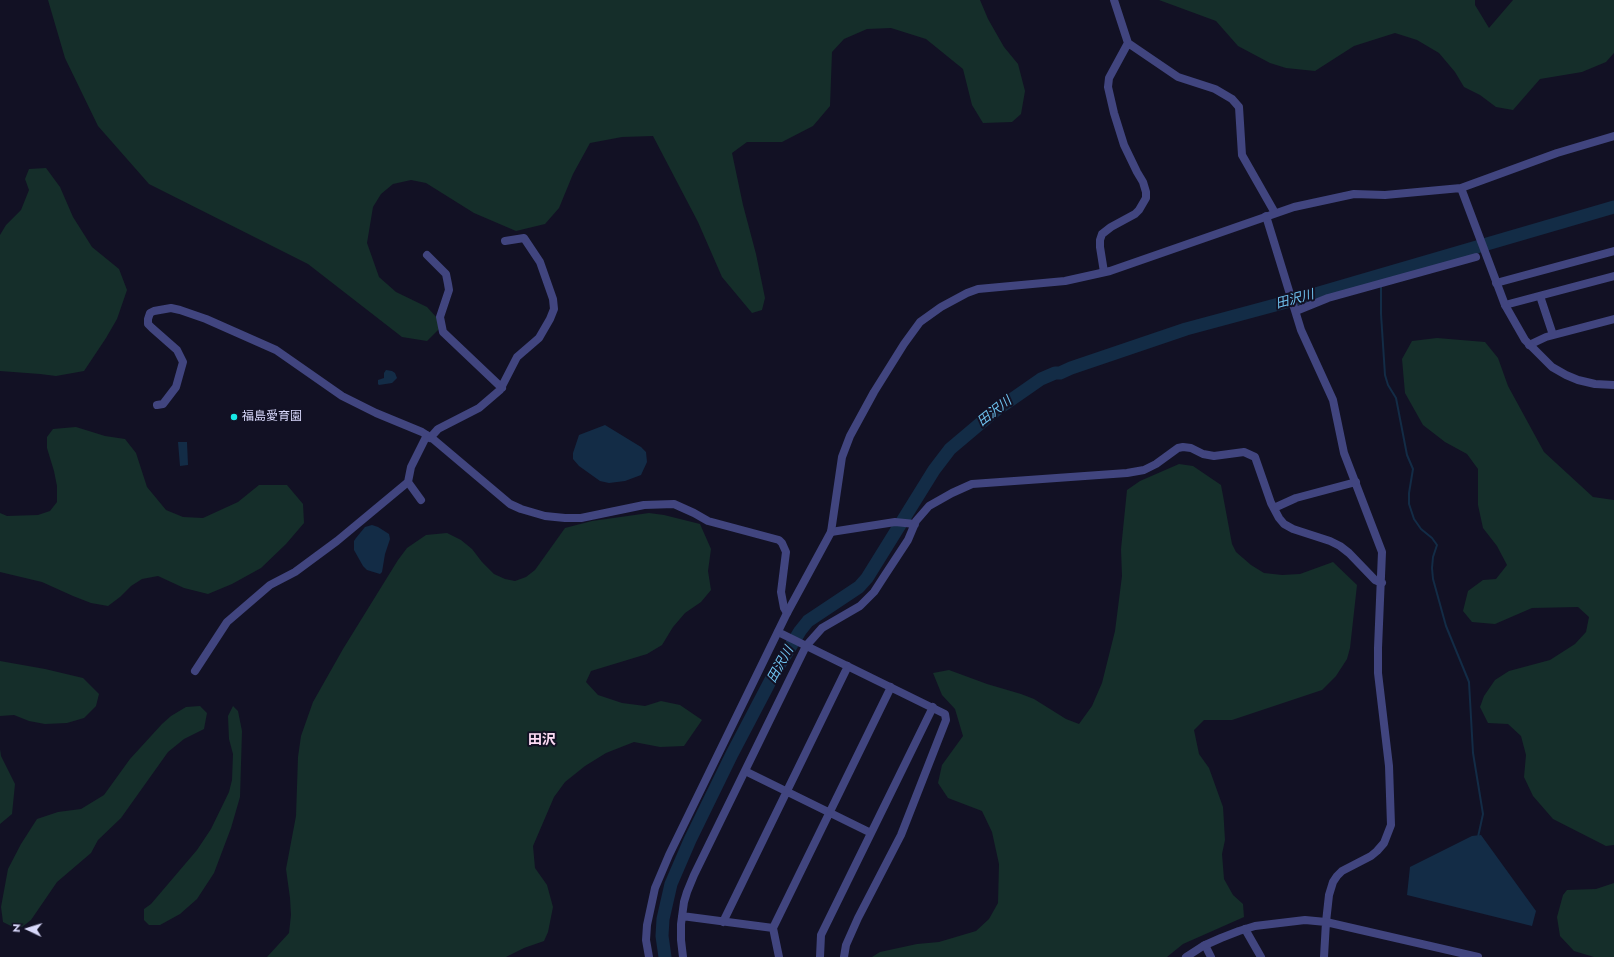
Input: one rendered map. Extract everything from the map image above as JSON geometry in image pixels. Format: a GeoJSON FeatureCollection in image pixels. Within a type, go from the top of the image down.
{"type":"FeatureCollection","features":[{"type":"Feature","properties":{"kind":"street"},"geometry":{"type":"LineString","coordinates":[[1114,0],[1128,43],[1178,77],[1215,89],[1232,99],[1239,107],[1242,155],[1275,213]]}},
{"type":"Feature","properties":{"kind":"street"},"geometry":{"type":"LineString","coordinates":[[1104,272],[1100,247],[1102,234],[1111,227],[1135,214],[1146,198],[1144,182],[1137,172],[1124,145],[1114,113],[1108,86],[1109,78],[1128,43]]}},
{"type":"Feature","properties":{"kind":"street"},"geometry":{"type":"LineString","coordinates":[[648,957],[646,940],[647,925],[655,888],[669,855],[787,613],[831,532],[842,457],[850,436],[874,392],[920,322],[961,296],[978,289],[1065,281],[1104,272],[1294,207],[1354,194],[1385,195],[1461,188],[1557,153],[1614,136]]}},
{"type":"Feature","properties":{"kind":"street"},"geometry":{"type":"LineString","coordinates":[[1461,188],[1505,305],[1518,329],[1529,345],[1552,367],[1566,375],[1578,380],[1595,384],[1614,385]]}},
{"type":"Feature","properties":{"kind":"street"},"geometry":{"type":"LineString","coordinates":[[1266,216],[1301,330],[1334,400],[1344,453],[1382,552],[1378,673],[1389,766],[1391,825],[1384,843],[1377,851],[1342,871],[1333,882],[1329,896],[1324,957]]}},
{"type":"Feature","properties":{"kind":"street"},"geometry":{"type":"LineString","coordinates":[[195,671],[227,622],[270,585],[295,572],[337,541],[408,482],[411,467],[429,436],[438,429],[483,406],[502,388],[517,357],[539,338],[554,309],[550,286],[540,262],[524,238],[505,241]]}},
{"type":"Feature","properties":{"kind":"street"},"geometry":{"type":"LineString","coordinates":[[1496,283],[1614,250]]}},
{"type":"Feature","properties":{"kind":"street"},"geometry":{"type":"LineString","coordinates":[[427,255],[446,274],[449,290],[440,317],[443,332],[502,388]]}},
{"type":"Feature","properties":{"kind":"street"},"geometry":{"type":"LineString","coordinates":[[1296,311],[1328,298],[1476,257]]}},
{"type":"Feature","properties":{"kind":"street"},"geometry":{"type":"LineString","coordinates":[[1505,305],[1614,276]]}},
{"type":"Feature","properties":{"kind":"street"},"geometry":{"type":"LineString","coordinates":[[1540,296],[1553,335]]}},
{"type":"Feature","properties":{"kind":"street"},"geometry":{"type":"LineString","coordinates":[[157,405],[163,404],[176,387],[183,362],[177,350],[148,324],[148,319],[150,313],[154,311],[171,308],[206,319],[276,350],[342,396],[376,413],[429,436],[510,504],[530,513],[565,518],[581,518],[644,505],[674,504],[708,521],[779,540],[786,552],[782,592],[784,608],[787,613]]}},
{"type":"Feature","properties":{"kind":"street"},"geometry":{"type":"LineString","coordinates":[[1529,345],[1540,339],[1553,335],[1614,319]]}},
{"type":"Feature","properties":{"kind":"street"},"geometry":{"type":"LineString","coordinates":[[683,957],[681,940],[682,916],[684,902],[694,875],[806,646],[822,628],[860,606],[874,592],[903,547],[911,523],[929,506],[952,493],[972,484],[1127,473],[1150,467],[1166,458],[1178,448],[1183,447],[1191,448],[1204,454],[1214,456],[1244,452],[1255,457],[1274,508],[1284,524],[1340,546],[1349,553],[1375,580],[1382,583]]}},
{"type":"Feature","properties":{"kind":"street"},"geometry":{"type":"LineString","coordinates":[[408,482],[421,500]]}},
{"type":"Feature","properties":{"kind":"street"},"geometry":{"type":"LineString","coordinates":[[1274,508],[1296,498],[1356,482]]}},
{"type":"Feature","properties":{"kind":"street"},"geometry":{"type":"LineString","coordinates":[[831,532],[895,522],[911,523]]}},
{"type":"Feature","properties":{"kind":"street"},"geometry":{"type":"LineString","coordinates":[[778,632],[945,714],[946,720],[901,835],[858,918],[846,945],[844,957]]}},
{"type":"Feature","properties":{"kind":"street"},"geometry":{"type":"LineString","coordinates":[[723,922],[788,792],[848,666]]}},
{"type":"Feature","properties":{"kind":"street"},"geometry":{"type":"LineString","coordinates":[[779,957],[773,928],[891,687]]}},
{"type":"Feature","properties":{"kind":"street"},"geometry":{"type":"LineString","coordinates":[[820,957],[821,935],[933,707]]}},
{"type":"Feature","properties":{"kind":"street"},"geometry":{"type":"LineString","coordinates":[[745,771],[871,833]]}},
{"type":"Feature","properties":{"kind":"street"},"geometry":{"type":"LineString","coordinates":[[682,916],[773,928]]}},
{"type":"Feature","properties":{"kind":"street"},"geometry":{"type":"LineString","coordinates":[[1186,957],[1205,945],[1245,929],[1266,924],[1305,920],[1326,922],[1478,957]]}},
{"type":"Feature","properties":{"kind":"street"},"geometry":{"type":"LineString","coordinates":[[1245,929],[1261,957]]}},
{"type":"Feature","properties":{"kind":"street"},"geometry":{"type":"LineString","coordinates":[[1205,945],[1211,957]]}},
{"type":"Feature","properties":{"kind":"green space"},"geometry":{"type":"Polygon","coordinates":[[[48,0],[980,0],[988,19],[1004,47],[1018,64],[1025,91],[1021,114],[1012,122],[983,123],[972,105],[963,69],[926,39],[891,28],[867,29],[844,39],[832,52],[830,106],[813,126],[782,142],[747,142],[732,153],[765,298],[762,310],[752,313],[722,277],[698,222],[653,136],[622,137],[590,143],[573,174],[559,208],[545,224],[516,231],[474,213],[426,183],[411,180],[393,184],[381,194],[373,207],[367,243],[379,277],[396,292],[427,307],[438,319],[439,329],[427,341],[402,337],[308,264],[149,184],[98,126],[65,58],[48,0]]]}},
{"type":"Feature","properties":{"kind":"green space"},"geometry":{"type":"Polygon","coordinates":[[[1159,0],[1475,0],[1475,5],[1489,28],[1513,0],[1614,0],[1614,53],[1606,62],[1582,72],[1540,79],[1513,110],[1496,107],[1480,95],[1464,87],[1455,72],[1439,53],[1417,40],[1395,33],[1354,46],[1315,71],[1286,68],[1270,63],[1238,46],[1216,21],[1159,0]]]}},
{"type":"Feature","properties":{"kind":"green space"},"geometry":{"type":"Polygon","coordinates":[[[46,168],[60,187],[73,217],[92,247],[119,269],[127,290],[117,319],[84,371],[56,376],[0,371],[0,235],[6,225],[21,210],[29,190],[25,179],[29,169],[46,168]]]}},
{"type":"Feature","properties":{"kind":"green space"},"geometry":{"type":"Polygon","coordinates":[[[1437,338],[1485,342],[1498,358],[1508,386],[1544,452],[1593,497],[1614,500],[1614,845],[1606,846],[1553,819],[1533,796],[1524,777],[1526,755],[1521,736],[1508,724],[1488,723],[1480,707],[1484,696],[1495,680],[1509,671],[1550,660],[1575,644],[1586,632],[1589,617],[1578,607],[1532,608],[1495,624],[1472,622],[1463,611],[1468,591],[1483,580],[1496,579],[1507,565],[1497,546],[1483,528],[1478,505],[1478,469],[1467,454],[1445,442],[1423,425],[1405,393],[1402,359],[1412,341],[1437,338]]]}},
{"type":"Feature","properties":{"kind":"green space"},"geometry":{"type":"Polygon","coordinates":[[[76,427],[105,436],[125,439],[136,453],[147,487],[166,510],[183,517],[203,518],[238,502],[259,485],[287,485],[303,504],[304,523],[286,544],[261,568],[232,584],[208,594],[184,588],[158,576],[142,579],[131,586],[108,606],[91,603],[42,582],[0,572],[0,513],[7,516],[38,515],[50,511],[57,502],[57,486],[47,448],[47,437],[53,429],[76,427]]]}},
{"type":"Feature","properties":{"kind":"green space"},"geometry":{"type":"Polygon","coordinates":[[[1179,464],[1193,466],[1221,485],[1232,544],[1236,552],[1251,565],[1264,573],[1282,575],[1300,574],[1333,562],[1357,585],[1350,648],[1347,659],[1336,676],[1322,690],[1232,720],[1204,720],[1194,730],[1199,754],[1209,768],[1223,807],[1225,840],[1222,854],[1224,879],[1233,895],[1243,904],[1244,917],[1183,944],[1167,957],[872,957],[880,952],[917,944],[939,942],[976,931],[989,919],[998,903],[999,864],[992,832],[982,811],[948,798],[938,783],[942,765],[963,736],[955,709],[942,695],[933,673],[949,670],[987,684],[1021,694],[1034,699],[1066,719],[1079,724],[1092,706],[1102,683],[1115,631],[1122,576],[1121,549],[1127,490],[1140,481],[1179,464]]]}},
{"type":"Feature","properties":{"kind":"green space"},"geometry":{"type":"Polygon","coordinates":[[[649,513],[664,515],[700,524],[711,549],[708,571],[711,590],[701,602],[685,613],[673,627],[662,645],[647,654],[591,671],[586,682],[598,695],[622,703],[645,706],[661,701],[680,705],[702,720],[684,746],[660,747],[634,742],[606,753],[585,766],[565,782],[554,797],[533,846],[535,868],[547,885],[553,907],[548,932],[544,941],[524,948],[506,957],[267,957],[289,933],[291,915],[286,869],[296,816],[298,757],[301,736],[313,702],[343,649],[407,548],[426,535],[447,533],[461,540],[472,549],[494,574],[505,579],[515,581],[526,577],[535,570],[565,528],[592,521],[649,513]]]}},
{"type":"Feature","properties":{"kind":"green space"},"geometry":{"type":"Polygon","coordinates":[[[0,661],[83,678],[99,694],[96,706],[84,718],[67,723],[45,724],[29,721],[14,715],[0,716],[0,661]]]}},
{"type":"Feature","properties":{"kind":"green space"},"geometry":{"type":"Polygon","coordinates":[[[200,706],[207,713],[204,729],[184,739],[168,752],[121,818],[98,840],[91,853],[57,882],[31,920],[22,927],[13,927],[3,922],[1,907],[8,869],[21,844],[37,819],[58,812],[81,809],[104,795],[130,759],[162,724],[171,716],[186,707],[200,706]]]}},
{"type":"Feature","properties":{"kind":"green space"},"geometry":{"type":"Polygon","coordinates":[[[233,706],[238,711],[242,731],[240,797],[231,828],[214,873],[197,899],[180,914],[160,925],[149,925],[144,920],[144,909],[151,904],[197,850],[211,829],[229,792],[232,780],[233,754],[229,739],[228,716],[233,706]]]}},
{"type":"Feature","properties":{"kind":"green space"},"geometry":{"type":"Polygon","coordinates":[[[0,749],[1,756],[15,784],[12,814],[0,824],[0,749]]]}},
{"type":"Feature","properties":{"kind":"green space"},"geometry":{"type":"Polygon","coordinates":[[[1614,883],[1614,957],[1594,957],[1574,951],[1560,936],[1557,917],[1563,895],[1567,890],[1596,889],[1614,883]]]}},
{"type":"Feature","properties":{"kind":"water"},"geometry":{"type":"Polygon","coordinates":[[[386,370],[395,373],[397,378],[392,383],[379,385],[378,380],[384,378],[384,373],[386,370]]]}},
{"type":"Feature","properties":{"kind":"water"},"geometry":{"type":"Polygon","coordinates":[[[605,425],[641,447],[646,452],[647,462],[641,475],[625,481],[609,483],[600,481],[579,466],[573,459],[573,453],[579,435],[605,425]]]}},
{"type":"Feature","properties":{"kind":"water"},"geometry":{"type":"Polygon","coordinates":[[[178,442],[187,442],[188,465],[180,466],[178,442]]]}},
{"type":"Feature","properties":{"kind":"water"},"geometry":{"type":"Polygon","coordinates":[[[372,525],[389,534],[390,539],[385,554],[382,572],[380,574],[367,570],[354,550],[354,541],[356,538],[365,527],[372,525]]]}},
{"type":"Feature","properties":{"kind":"water"},"geometry":{"type":"Polygon","coordinates":[[[1481,835],[1536,911],[1532,926],[1407,895],[1410,867],[1472,836],[1481,835]]]}},
{"type":"Feature","properties":{"kind":"waterway","name":"田沢川"},"geometry":{"type":"LineString","coordinates":[[665,957],[662,936],[663,919],[671,884],[690,840],[732,754],[775,672],[800,631],[808,621],[859,587],[867,578],[934,470],[950,449],[995,411],[1041,379],[1186,329],[1305,297],[1614,207]]}},
{"type":"Feature","properties":{"kind":"waterway","name":"田沢川"},"geometry":{"type":"LineString","coordinates":[[1381,275],[1381,282]]}},
{"type":"Feature","properties":{"kind":"waterway"},"geometry":{"type":"LineString","coordinates":[[1381,286],[1381,314],[1385,375],[1388,385],[1396,398],[1407,455],[1413,469],[1409,493],[1409,504],[1414,519],[1421,529],[1432,538],[1437,545],[1433,557],[1433,579],[1446,626],[1469,682],[1473,753],[1483,814],[1478,837]]}},
{"type":"Feature","properties":{"kind":"place","name":"福島愛育園"},"geometry":{"type":"Point","coordinates":[234,417]}},
{"type":"Feature","properties":{"kind":"district","name":"田沢"},"geometry":{"type":"Point","coordinates":[542,741]}}]}
